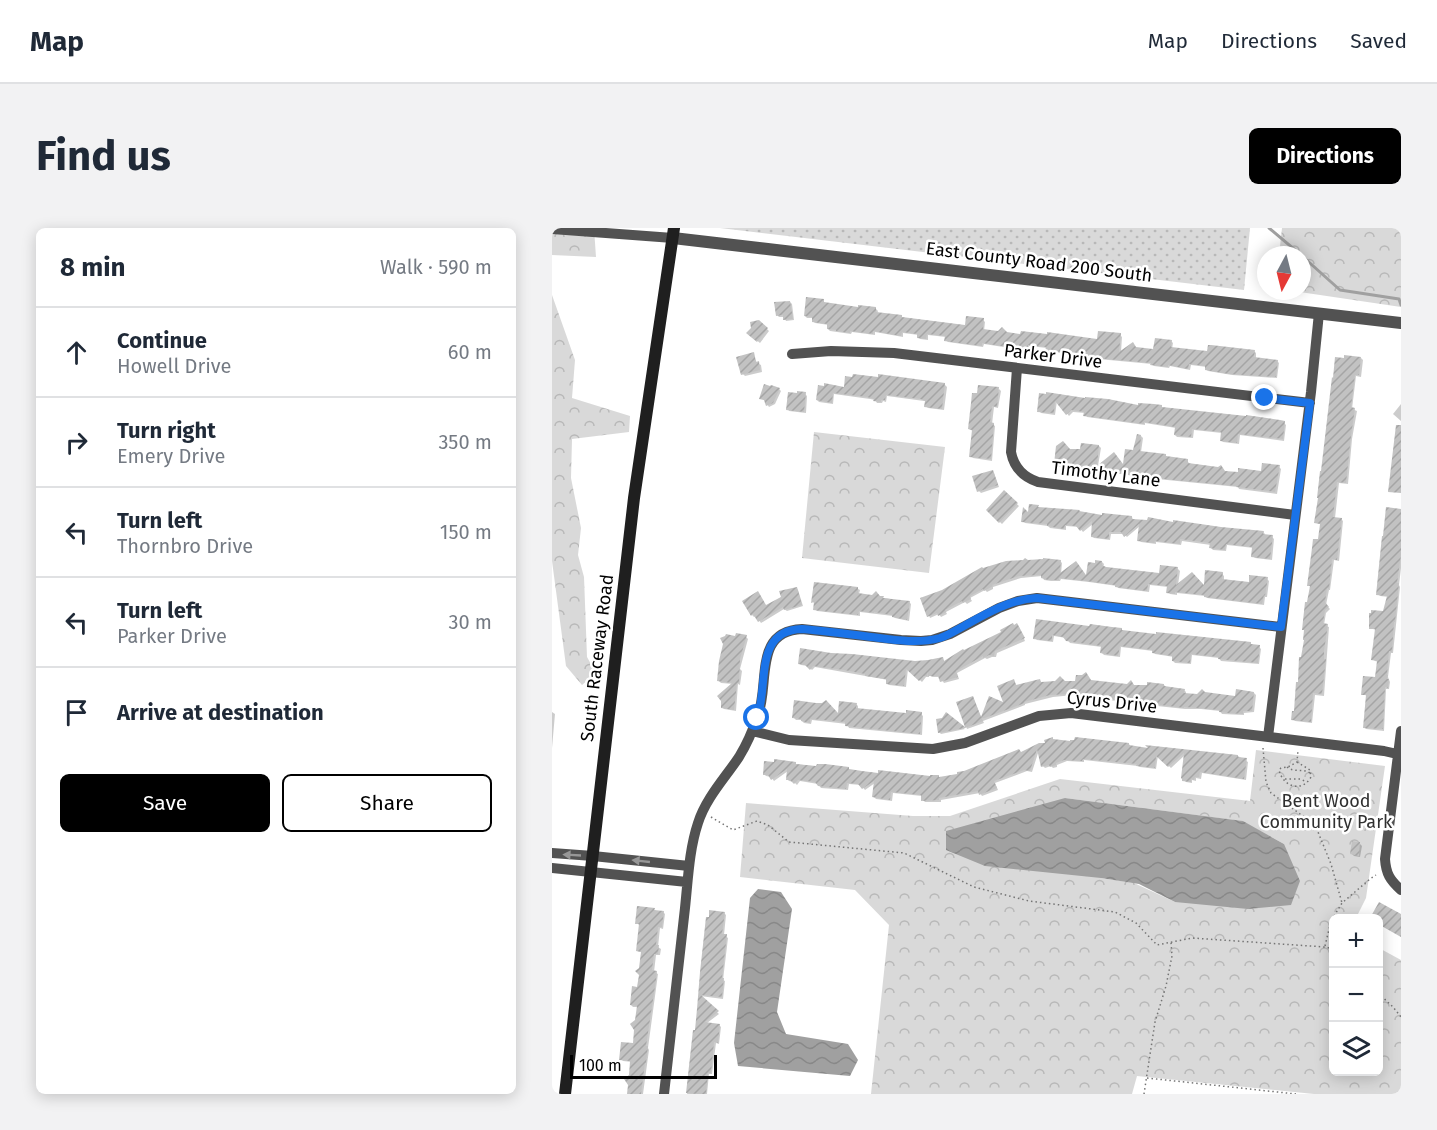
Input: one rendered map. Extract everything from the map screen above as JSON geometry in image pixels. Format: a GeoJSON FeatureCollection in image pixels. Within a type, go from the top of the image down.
{"type":"FeatureCollection","features":[{"type":"Feature","properties":{"kind":"main road","name":"South Raceway Road"},"geometry":{"type":"LineString","coordinates":[[565,1094],[634,498],[674,233]]}},
{"type":"Feature","properties":{"kind":"street"},"geometry":{"type":"LineString","coordinates":[[552,229],[674,233]]}},
{"type":"Feature","properties":{"kind":"street","name":"East County Road 200 South"},"geometry":{"type":"LineString","coordinates":[[674,233],[1395,322]]}},
{"type":"Feature","properties":{"kind":"street"},"geometry":{"type":"LineString","coordinates":[[1266,736],[1320,313]]}},
{"type":"Feature","properties":{"kind":"street","name":"Parker Drive"},"geometry":{"type":"LineString","coordinates":[[792,354],[831,351],[894,353],[1310,403]]}},
{"type":"Feature","properties":{"kind":"street","name":"Timothy Lane"},"geometry":{"type":"LineString","coordinates":[[1017,368],[1011,452],[1017,468],[1030,479],[1038,482],[1295,515]]}},
{"type":"Feature","properties":{"kind":"street"},"geometry":{"type":"LineString","coordinates":[[664,1094],[687,882],[695,834],[702,813],[752,731],[760,708],[768,651],[781,634],[793,629],[802,629],[901,640],[932,640],[950,634],[999,608],[1018,601],[1037,598],[1281,627]]}},
{"type":"Feature","properties":{"kind":"street","name":"Cyrus Drive"},"geometry":{"type":"LineString","coordinates":[[752,731],[789,740],[933,749],[965,743],[1029,718],[1060,713],[1266,736],[1400,755]]}},
{"type":"Feature","properties":{"kind":"street"},"geometry":{"type":"LineString","coordinates":[[1401,731],[1400,755],[1385,859],[1387,873],[1401,890]]}},
{"type":"Feature","properties":{"kind":"street"},"geometry":{"type":"LineString","coordinates":[[552,854],[689,866]]}},
{"type":"Feature","properties":{"kind":"street"},"geometry":{"type":"LineString","coordinates":[[552,868],[687,882]]}},
{"type":"Feature","properties":{"kind":"path"},"geometry":{"type":"LineString","coordinates":[[1266,736],[1263,749],[1266,782],[1270,793],[1307,819],[1318,832],[1331,864],[1342,903]]}},
{"type":"Feature","properties":{"kind":"path"},"geometry":{"type":"LineString","coordinates":[[1297,762],[1299,741]]}},
{"type":"Feature","properties":{"kind":"path"},"geometry":{"type":"LineString","coordinates":[[1297,762],[1310,770],[1311,778],[1304,785],[1295,787],[1290,786],[1279,771],[1297,762]]}},
{"type":"Feature","properties":{"kind":"path"},"geometry":{"type":"LineString","coordinates":[[1287,766],[1291,770],[1306,770],[1311,773]]}},
{"type":"Feature","properties":{"kind":"path"},"geometry":{"type":"LineString","coordinates":[[1283,778],[1308,782]]}},
{"type":"Feature","properties":{"kind":"path"},"geometry":{"type":"LineString","coordinates":[[702,813],[733,830],[757,820],[768,825],[789,842],[904,853],[974,887],[1029,901],[1115,912],[1136,923],[1157,945],[1192,938],[1329,948]]}},
{"type":"Feature","properties":{"kind":"path"},"geometry":{"type":"LineString","coordinates":[[1325,947],[1331,921],[1342,903],[1370,879],[1387,873]]}},
{"type":"Feature","properties":{"kind":"path"},"geometry":{"type":"LineString","coordinates":[[1144,1094],[1155,1022],[1172,956],[1170,942]]}},
{"type":"Feature","properties":{"kind":"path"},"geometry":{"type":"LineString","coordinates":[[1383,997],[1401,1017]]}},
{"type":"Feature","properties":{"kind":"path"},"geometry":{"type":"LineString","coordinates":[[1146,1078],[1296,1094]]}},
{"type":"Feature","properties":{"kind":"green space"},"geometry":{"type":"Polygon","coordinates":[[[552,228],[594,228],[596,257],[552,255],[552,228]]]}},
{"type":"Feature","properties":{"kind":"green space"},"geometry":{"type":"Polygon","coordinates":[[[720,228],[1250,228],[1244,290],[720,228]]]}},
{"type":"Feature","properties":{"kind":"green space"},"geometry":{"type":"Polygon","coordinates":[[[1282,228],[1401,228],[1401,307],[1311,294],[1311,246],[1280,246],[1282,228]]]}},
{"type":"Feature","properties":{"kind":"green space"},"geometry":{"type":"Polygon","coordinates":[[[552,295],[575,360],[572,398],[630,416],[629,432],[572,439],[571,478],[581,528],[578,555],[584,577],[587,657],[596,673],[582,685],[566,666],[552,561],[552,295]]]}},
{"type":"Feature","properties":{"kind":"green space"},"geometry":{"type":"Polygon","coordinates":[[[814,432],[945,447],[929,573],[802,558],[814,432]]]}},
{"type":"Feature","properties":{"kind":"green space","name":"Bent Wood Community Park"},"geometry":{"type":"Polygon","coordinates":[[[1256,750],[1385,766],[1366,898],[1358,914],[1329,914],[1329,1076],[1383,1076],[1383,950],[1401,960],[1401,1094],[1314,1094],[1137,1076],[1132,1094],[871,1094],[889,925],[855,890],[740,877],[746,803],[913,816],[950,816],[1060,779],[1250,801],[1256,750]],[[1065,798],[1101,878],[1134,883],[1175,902],[1284,844],[1242,821],[1065,798]]]}},
{"type":"Feature","properties":{"kind":"green space","name":"Bent Wood Community Park"},"geometry":{"type":"Polygon","coordinates":[[[1333,795],[1344,826],[1326,832],[1316,802],[1333,795]]]}},
{"type":"Feature","properties":{"kind":"water"},"geometry":{"type":"Polygon","coordinates":[[[1065,798],[1243,821],[1284,844],[1300,881],[1291,905],[1248,909],[1175,902],[1139,884],[985,866],[946,850],[946,831],[1065,798]]]}},
{"type":"Feature","properties":{"kind":"water"},"geometry":{"type":"Polygon","coordinates":[[[758,889],[781,892],[792,909],[777,1012],[786,1034],[848,1044],[858,1060],[850,1076],[738,1066],[734,1043],[750,898],[758,889]]]}},
{"type":"Feature","properties":{"kind":"building"},"geometry":{"type":"Polygon","coordinates":[[[806,297],[858,307],[858,305],[876,307],[876,312],[902,315],[902,317],[965,325],[966,316],[984,318],[983,329],[998,331],[1002,327],[1007,332],[1020,334],[1021,331],[1047,334],[1047,332],[1097,339],[1098,331],[1121,333],[1119,352],[1133,342],[1136,347],[1153,349],[1155,338],[1172,340],[1171,347],[1207,351],[1208,345],[1211,345],[1255,350],[1254,357],[1278,360],[1276,377],[1229,374],[1205,370],[1205,366],[1189,364],[1188,369],[1095,358],[1095,355],[1045,351],[1046,347],[1028,345],[1027,350],[982,343],[982,346],[944,341],[945,336],[927,334],[926,339],[917,338],[917,334],[902,332],[901,336],[873,331],[873,334],[836,331],[827,329],[827,324],[812,322],[812,317],[804,316],[806,297]]]}},
{"type":"Feature","properties":{"kind":"building"},"geometry":{"type":"Polygon","coordinates":[[[790,301],[793,319],[783,320],[783,315],[776,316],[774,302],[790,301]]]}},
{"type":"Feature","properties":{"kind":"building"},"geometry":{"type":"Polygon","coordinates":[[[759,320],[768,328],[757,342],[746,333],[751,328],[750,322],[759,320]]]}},
{"type":"Feature","properties":{"kind":"building"},"geometry":{"type":"Polygon","coordinates":[[[754,352],[756,362],[759,361],[760,370],[741,375],[736,357],[754,352]]]}},
{"type":"Feature","properties":{"kind":"building"},"geometry":{"type":"Polygon","coordinates":[[[1344,355],[1361,357],[1359,375],[1355,375],[1351,407],[1355,408],[1346,483],[1337,482],[1333,517],[1342,518],[1337,560],[1332,559],[1329,589],[1327,588],[1325,602],[1329,607],[1325,610],[1323,623],[1328,624],[1322,694],[1313,693],[1311,722],[1291,720],[1292,711],[1294,711],[1296,682],[1298,682],[1299,657],[1301,657],[1304,640],[1304,630],[1302,630],[1305,602],[1307,602],[1310,586],[1307,586],[1313,539],[1318,539],[1320,524],[1314,523],[1332,377],[1335,357],[1344,358],[1344,355]]]}},
{"type":"Feature","properties":{"kind":"building"},"geometry":{"type":"Polygon","coordinates":[[[853,374],[878,377],[878,374],[945,383],[942,409],[924,407],[925,401],[921,399],[886,395],[885,400],[881,402],[867,397],[833,393],[832,403],[816,400],[818,385],[824,386],[824,383],[844,387],[845,376],[852,377],[853,374]]]}},
{"type":"Feature","properties":{"kind":"building"},"geometry":{"type":"Polygon","coordinates":[[[764,384],[780,388],[773,403],[766,406],[764,400],[759,399],[764,384]]]}},
{"type":"Feature","properties":{"kind":"building"},"geometry":{"type":"Polygon","coordinates":[[[978,385],[999,387],[997,407],[992,406],[990,422],[994,423],[991,459],[969,457],[972,430],[968,429],[972,393],[977,393],[978,385]]]}},
{"type":"Feature","properties":{"kind":"building"},"geometry":{"type":"Polygon","coordinates":[[[797,391],[806,392],[804,412],[786,410],[788,392],[797,393],[797,391]]]}},
{"type":"Feature","properties":{"kind":"building"},"geometry":{"type":"Polygon","coordinates":[[[1046,392],[1138,405],[1138,403],[1154,404],[1162,405],[1162,407],[1280,420],[1285,421],[1283,439],[1238,434],[1237,443],[1220,441],[1221,432],[1192,429],[1191,437],[1174,435],[1175,427],[1083,416],[1084,412],[1071,410],[1066,415],[1055,401],[1054,413],[1037,412],[1039,393],[1046,394],[1046,392]]]}},
{"type":"Feature","properties":{"kind":"building"},"geometry":{"type":"Polygon","coordinates":[[[1396,425],[1401,425],[1401,493],[1388,492],[1396,425]]]}},
{"type":"Feature","properties":{"kind":"building"},"geometry":{"type":"Polygon","coordinates":[[[1137,434],[1141,435],[1140,451],[1188,459],[1188,463],[1218,467],[1221,465],[1225,471],[1238,472],[1238,468],[1261,471],[1262,463],[1280,465],[1275,492],[1096,470],[1096,472],[1054,464],[1056,446],[1063,441],[1070,449],[1080,449],[1081,443],[1099,445],[1097,466],[1114,452],[1123,464],[1125,449],[1133,450],[1137,434]]]}},
{"type":"Feature","properties":{"kind":"building"},"geometry":{"type":"Polygon","coordinates":[[[993,470],[998,485],[977,492],[972,476],[993,470]]]}},
{"type":"Feature","properties":{"kind":"building"},"geometry":{"type":"Polygon","coordinates":[[[1004,490],[1018,503],[999,523],[986,510],[1004,490]]]}},
{"type":"Feature","properties":{"kind":"building"},"geometry":{"type":"Polygon","coordinates":[[[1029,504],[1102,515],[1102,513],[1132,516],[1132,519],[1147,520],[1148,517],[1173,522],[1173,520],[1264,531],[1263,534],[1273,535],[1270,559],[1251,557],[1252,547],[1226,544],[1225,550],[1209,548],[1210,543],[1180,539],[1180,544],[1137,541],[1139,524],[1124,537],[1121,532],[1109,532],[1109,539],[1091,537],[1092,521],[1080,531],[1076,526],[1065,525],[1064,529],[1047,526],[1047,524],[1021,522],[1023,507],[1028,512],[1029,504]]]}},
{"type":"Feature","properties":{"kind":"building"},"geometry":{"type":"Polygon","coordinates":[[[1386,507],[1401,509],[1401,555],[1392,652],[1389,651],[1387,679],[1389,679],[1388,688],[1385,687],[1383,729],[1363,728],[1366,695],[1361,695],[1363,676],[1375,677],[1377,661],[1371,660],[1375,629],[1369,629],[1369,613],[1371,610],[1383,611],[1387,596],[1376,595],[1386,507]]]}},
{"type":"Feature","properties":{"kind":"building"},"geometry":{"type":"Polygon","coordinates":[[[1025,558],[1028,560],[1043,558],[1061,560],[1060,573],[1076,561],[1086,575],[1088,562],[1095,563],[1095,560],[1102,561],[1102,565],[1106,567],[1159,573],[1160,565],[1178,567],[1176,585],[1192,572],[1204,585],[1205,570],[1223,572],[1222,579],[1249,582],[1249,575],[1268,577],[1262,604],[1204,597],[1204,595],[1166,593],[1167,586],[1148,584],[1147,591],[1059,578],[1059,580],[1048,580],[1041,578],[1041,575],[1019,576],[992,585],[984,591],[983,589],[970,596],[971,599],[963,603],[962,601],[938,616],[937,613],[927,617],[920,598],[942,590],[982,567],[1025,558]]]}},
{"type":"Feature","properties":{"kind":"building"},"geometry":{"type":"Polygon","coordinates":[[[814,582],[858,587],[858,593],[872,595],[876,591],[880,596],[884,596],[883,598],[910,601],[907,620],[874,612],[859,611],[858,615],[813,610],[814,602],[811,603],[814,582]]]}},
{"type":"Feature","properties":{"kind":"building"},"geometry":{"type":"Polygon","coordinates":[[[797,587],[802,605],[784,610],[783,607],[758,622],[753,614],[751,616],[742,601],[758,591],[766,605],[781,597],[779,591],[797,587]]]}},
{"type":"Feature","properties":{"kind":"building"},"geometry":{"type":"Polygon","coordinates":[[[1036,619],[1156,634],[1156,632],[1251,642],[1251,644],[1260,645],[1258,663],[1191,654],[1190,663],[1172,661],[1172,656],[1152,653],[1152,650],[1120,646],[1118,656],[1100,653],[1101,646],[1066,641],[1063,637],[1052,635],[1052,641],[1033,639],[1036,619]]]}},
{"type":"Feature","properties":{"kind":"building"},"geometry":{"type":"Polygon","coordinates":[[[1013,623],[1014,625],[1017,623],[1025,638],[995,651],[994,656],[989,655],[983,658],[983,656],[956,671],[958,677],[940,682],[938,676],[928,676],[928,672],[927,676],[919,681],[906,669],[904,686],[886,684],[886,679],[865,676],[865,674],[813,666],[810,670],[805,665],[798,664],[800,648],[915,661],[943,657],[944,661],[963,649],[1001,632],[1000,630],[1013,623]]]}},
{"type":"Feature","properties":{"kind":"building"},"geometry":{"type":"Polygon","coordinates":[[[736,633],[747,635],[740,659],[739,683],[737,683],[734,710],[721,708],[721,701],[717,696],[732,683],[717,681],[723,644],[720,638],[726,634],[735,636],[736,633]]]}},
{"type":"Feature","properties":{"kind":"building"},"geometry":{"type":"Polygon","coordinates":[[[1086,672],[1091,680],[1127,684],[1131,680],[1134,685],[1147,685],[1147,682],[1164,684],[1164,686],[1185,689],[1184,693],[1197,694],[1202,689],[1205,692],[1235,696],[1236,689],[1254,692],[1252,711],[1243,711],[1243,714],[1228,713],[1135,700],[1135,703],[1071,694],[1050,695],[1024,702],[965,728],[938,733],[936,719],[942,718],[946,712],[965,727],[956,702],[973,696],[981,717],[989,696],[1003,702],[997,686],[1014,679],[1016,685],[1040,679],[1041,682],[1055,681],[1060,676],[1065,681],[1075,681],[1076,675],[1086,672]]]}},
{"type":"Feature","properties":{"kind":"building"},"geometry":{"type":"Polygon","coordinates":[[[794,700],[822,703],[826,700],[838,713],[839,701],[857,703],[856,708],[906,713],[906,710],[922,712],[920,734],[845,726],[845,722],[810,719],[810,723],[801,721],[801,719],[792,718],[794,700]]]}},
{"type":"Feature","properties":{"kind":"building"},"geometry":{"type":"Polygon","coordinates":[[[1053,737],[1053,739],[1070,741],[1075,737],[1129,743],[1129,745],[1148,748],[1145,745],[1238,755],[1238,757],[1247,758],[1244,779],[1200,772],[1199,777],[1191,779],[1191,782],[1182,781],[1184,753],[1168,767],[1156,756],[1155,768],[1083,759],[1082,761],[1064,760],[1050,767],[1049,765],[1041,767],[1037,749],[1030,771],[1024,770],[994,781],[997,788],[979,795],[978,791],[939,798],[939,800],[921,801],[921,795],[891,792],[890,800],[872,797],[874,781],[862,789],[858,784],[847,783],[846,789],[818,786],[815,782],[798,780],[794,784],[786,780],[787,769],[771,780],[768,775],[763,775],[764,761],[774,762],[774,759],[796,762],[796,764],[849,767],[849,769],[878,773],[878,770],[939,775],[939,777],[957,774],[957,772],[1019,749],[1021,752],[1039,743],[1045,743],[1044,740],[1053,737]]]}},
{"type":"Feature","properties":{"kind":"building"},"geometry":{"type":"Polygon","coordinates":[[[1352,841],[1360,842],[1359,856],[1350,854],[1352,841]]]}},
{"type":"Feature","properties":{"kind":"building"},"geometry":{"type":"Polygon","coordinates":[[[1379,902],[1401,914],[1401,937],[1383,927],[1383,914],[1372,914],[1379,902]]]}},
{"type":"Feature","properties":{"kind":"building"},"geometry":{"type":"Polygon","coordinates":[[[637,906],[664,911],[662,927],[658,927],[656,945],[659,945],[658,954],[654,954],[652,970],[657,971],[641,1094],[627,1094],[628,1085],[624,1079],[629,1075],[630,1061],[619,1060],[621,1042],[633,1043],[634,1030],[630,1024],[635,1020],[637,1006],[630,1005],[632,986],[637,987],[639,975],[635,971],[639,968],[641,952],[636,951],[639,924],[635,924],[637,906]]]}},
{"type":"Feature","properties":{"kind":"building"},"geometry":{"type":"Polygon","coordinates":[[[709,910],[725,912],[722,934],[727,934],[722,997],[701,995],[719,1011],[705,1022],[720,1024],[718,1043],[714,1042],[706,1094],[686,1093],[693,1030],[695,1030],[706,917],[709,917],[709,910]]]}},
{"type":"Feature","properties":{"kind":"waterway"},"geometry":{"type":"LineString","coordinates":[[1269,228],[1290,246]]}},
{"type":"Feature","properties":{"kind":"waterway"},"geometry":{"type":"LineString","coordinates":[[1311,264],[1340,290],[1399,299],[1401,305]]}},
{"type":"Feature","properties":{"kind":"route"},"geometry":{"type":"LineString","coordinates":[[757,718],[770,646],[781,634],[793,629],[901,640],[932,640],[950,634],[999,608],[1029,598],[1281,627],[1310,403],[1265,398]]}}]}
